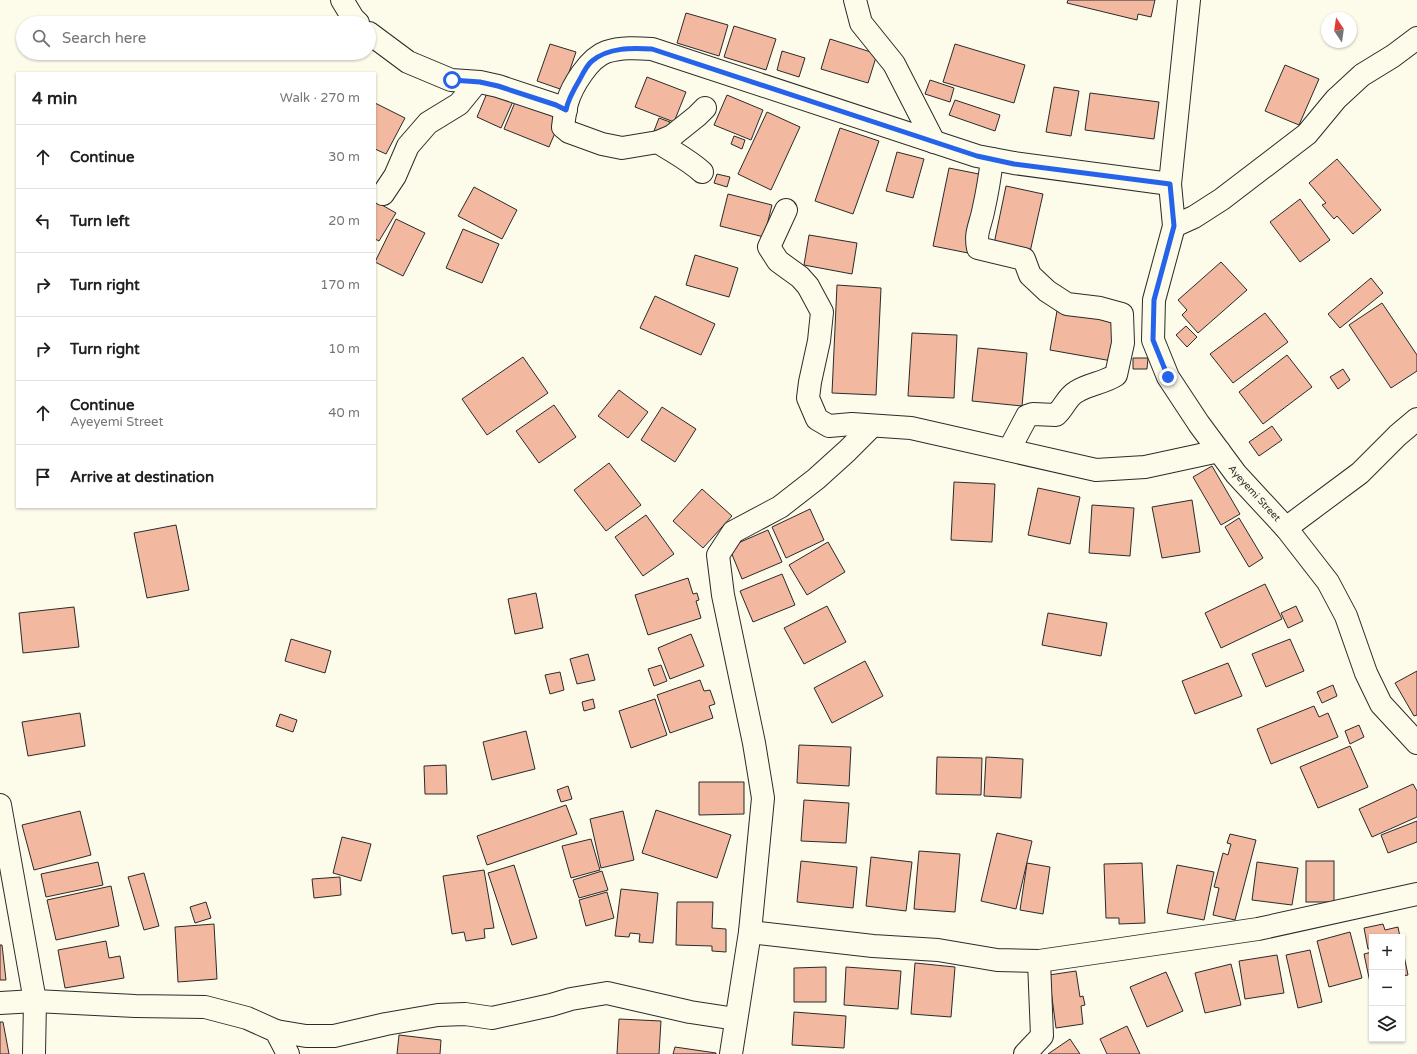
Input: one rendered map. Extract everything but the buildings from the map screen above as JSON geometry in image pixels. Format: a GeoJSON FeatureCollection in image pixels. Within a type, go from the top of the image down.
{"type":"FeatureCollection","features":[{"type":"Feature","properties":{"kind":"street"},"geometry":{"type":"LineString","coordinates":[[342,0],[352,16]]}},
{"type":"Feature","properties":{"kind":"street"},"geometry":{"type":"LineString","coordinates":[[855,0],[861,23],[894,64],[934,142]]}},
{"type":"Feature","properties":{"kind":"street"},"geometry":{"type":"LineString","coordinates":[[1189,0],[1170,184],[1174,226],[1194,217],[1222,199],[1308,134],[1336,99],[1362,75],[1393,56],[1417,38]]}},
{"type":"Feature","properties":{"kind":"street"},"geometry":{"type":"LineString","coordinates":[[376,38],[408,62],[452,80],[477,82],[498,86],[556,105],[566,110]]}},
{"type":"Feature","properties":{"kind":"street"},"geometry":{"type":"LineString","coordinates":[[705,108],[698,116],[672,136],[658,142],[622,148],[602,144],[568,132],[563,127],[568,102],[591,61],[606,52],[630,48],[652,49],[977,156],[1014,164],[1170,184]]}},
{"type":"Feature","properties":{"kind":"street"},"geometry":{"type":"LineString","coordinates":[[383,194],[395,176],[408,146],[428,123],[459,104],[477,82]]}},
{"type":"Feature","properties":{"kind":"street"},"geometry":{"type":"LineString","coordinates":[[658,142],[702,172]]}},
{"type":"Feature","properties":{"kind":"street"},"geometry":{"type":"LineString","coordinates":[[992,159],[983,213],[976,238],[978,248],[1024,259],[1030,275],[1047,291],[1067,304],[1100,308],[1122,314],[1123,343],[1116,375],[1077,391],[1070,397],[1056,415],[1033,414],[1027,416],[1009,450]]}},
{"type":"Feature","properties":{"kind":"street"},"geometry":{"type":"LineString","coordinates":[[786,210],[769,247],[778,261],[800,277],[808,286],[822,312],[819,341],[808,398],[817,419],[829,426],[852,424],[911,428],[1096,470],[1145,467],[1219,451]]}},
{"type":"Feature","properties":{"kind":"street","name":"Ayeyemi Street"},"geometry":{"type":"LineString","coordinates":[[1174,226],[1154,300],[1153,340],[1168,377],[1199,424],[1236,474],[1286,528],[1328,582],[1346,616],[1366,673],[1381,704],[1415,736]]}},
{"type":"Feature","properties":{"kind":"street"},"geometry":{"type":"LineString","coordinates":[[1286,528],[1360,473],[1398,435],[1417,419]]}},
{"type":"Feature","properties":{"kind":"street"},"geometry":{"type":"LineString","coordinates":[[731,1054],[750,932],[762,798],[754,743],[723,595],[718,555],[733,532],[780,506],[816,479],[872,426]]}},
{"type":"Feature","properties":{"kind":"street"},"geometry":{"type":"LineString","coordinates":[[0,805],[35,1001],[34,1054]]}},
{"type":"Feature","properties":{"kind":"street"},"geometry":{"type":"LineString","coordinates":[[750,932],[873,946],[938,950],[997,960],[1039,961],[1258,929],[1417,894]]}},
{"type":"Feature","properties":{"kind":"street"},"geometry":{"type":"LineString","coordinates":[[1025,1054],[1042,1036],[1039,961]]}},
{"type":"Feature","properties":{"kind":"street"},"geometry":{"type":"LineString","coordinates":[[0,1003],[35,1001],[135,1006],[205,1007],[247,1018],[276,1031],[306,1036],[334,1036],[438,1015],[465,1014],[492,1018],[571,999],[607,993],[690,1012],[736,1019]]}},
{"type":"Feature","properties":{"kind":"street"},"geometry":{"type":"LineString","coordinates":[[276,1031],[288,1054]]}},
{"type":"Feature","properties":{"kind":"route"},"geometry":{"type":"LineString","coordinates":[[452,80],[480,82],[498,86],[556,105],[566,110],[575,88],[591,61],[606,52],[630,48],[652,49],[977,156],[1014,164],[1170,184],[1174,226],[1154,300],[1153,340],[1168,377]]}}]}
